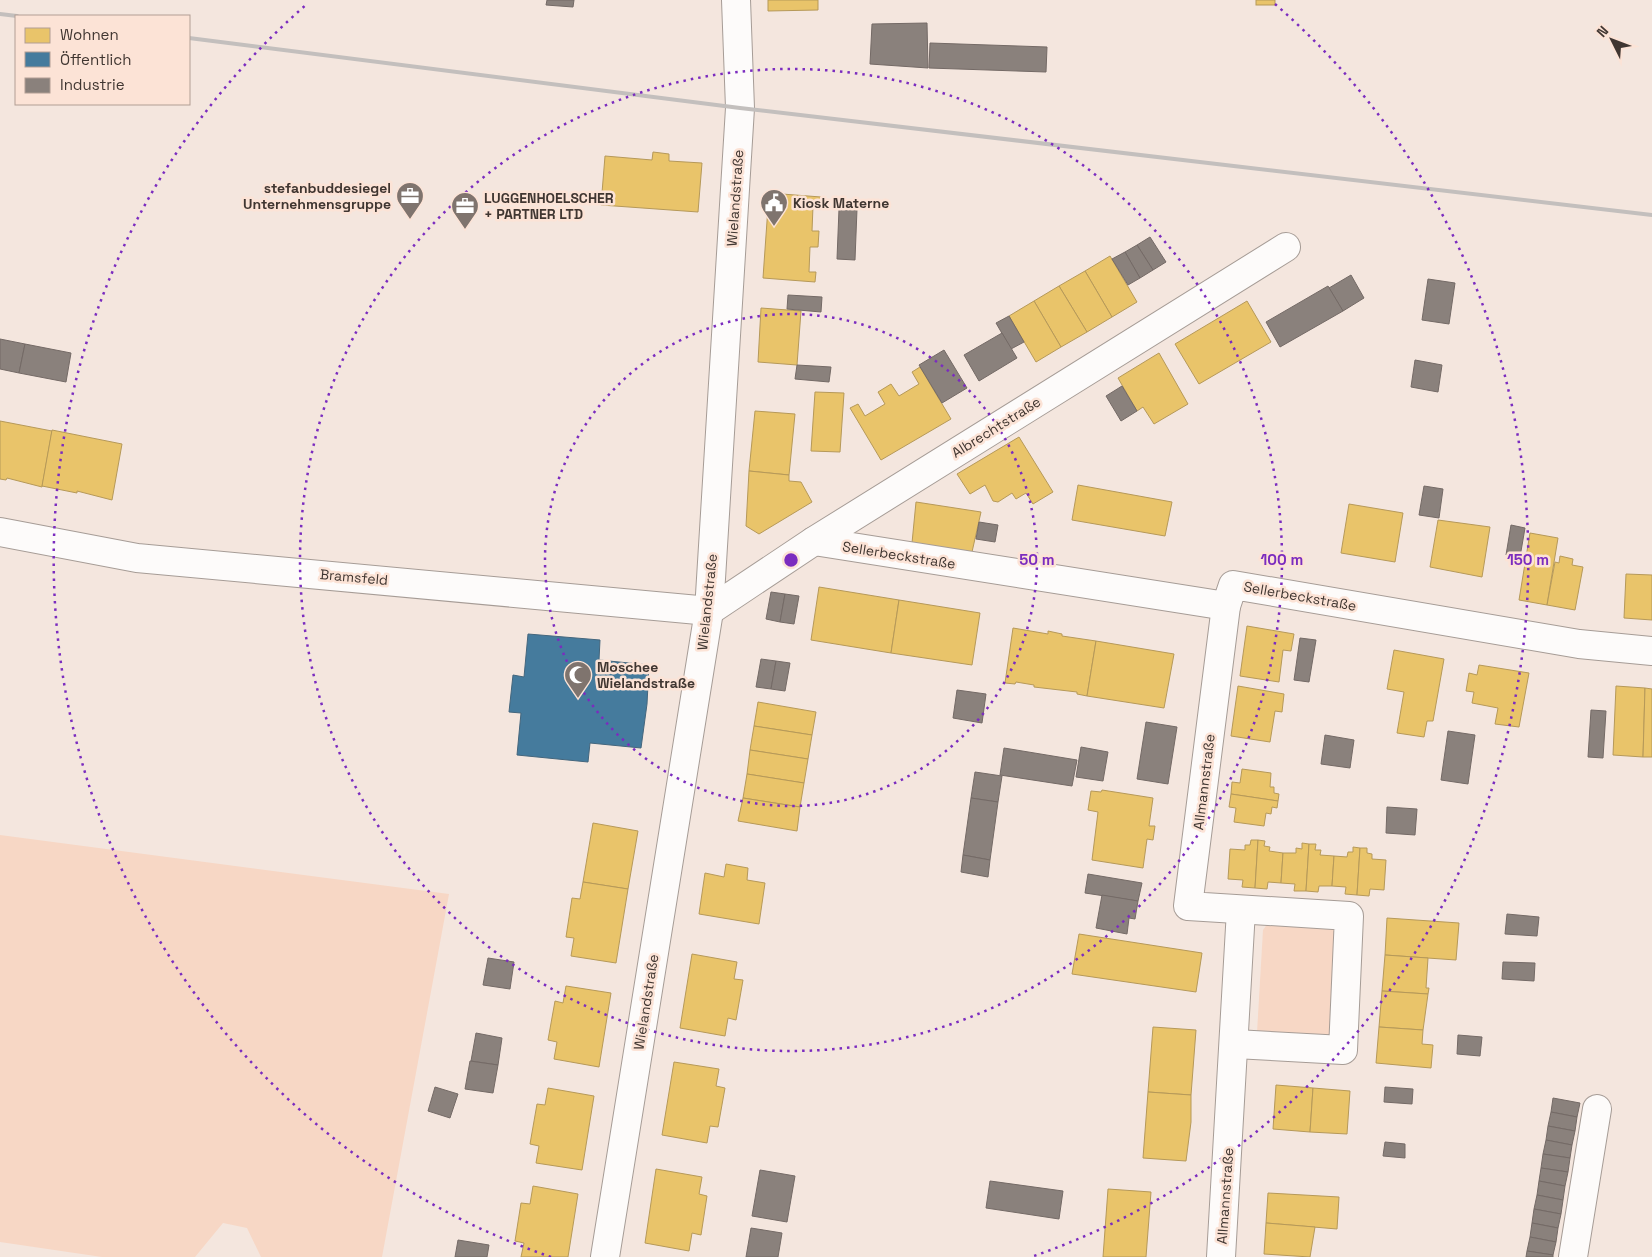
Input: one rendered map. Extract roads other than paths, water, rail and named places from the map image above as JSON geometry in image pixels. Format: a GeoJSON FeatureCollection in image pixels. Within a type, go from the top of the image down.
{"type":"FeatureCollection","features":[{"type":"Feature","properties":{"kind":"street","name":"Wielandstraße"},"geometry":{"type":"LineString","coordinates":[[605,1257],[709,611],[740,108],[736,0]]}},
{"type":"Feature","properties":{"kind":"street","name":"Albrechtstraße"},"geometry":{"type":"LineString","coordinates":[[709,611],[814,541],[1286,248]]}},
{"type":"Feature","properties":{"kind":"street","name":"Bramsfeld"},"geometry":{"type":"LineString","coordinates":[[0,532],[137,558],[709,611]]}},
{"type":"Feature","properties":{"kind":"street","name":"Sellerbeckstraße"},"geometry":{"type":"LineString","coordinates":[[814,541],[1226,606],[1233,585],[1579,644],[1652,651]]}},
{"type":"Feature","properties":{"kind":"street","name":"Allmannstraße"},"geometry":{"type":"LineString","coordinates":[[1226,606],[1188,906],[1349,916],[1343,1050],[1234,1044]]}},
{"type":"Feature","properties":{"kind":"street","name":"Allmannstraße"},"geometry":{"type":"LineString","coordinates":[[1220,1257],[1241,910]]}},
{"type":"Feature","properties":{"kind":"street"},"geometry":{"type":"LineString","coordinates":[[1573,1257],[1597,1109]]}},
{"type":"Feature","properties":{"kind":"railway"},"geometry":{"type":"LineString","coordinates":[[0,14],[15,16]]}},
{"type":"Feature","properties":{"kind":"railway"},"geometry":{"type":"LineString","coordinates":[[190,38],[740,108],[1652,215]]}},
{"type":"Feature","properties":{"kind":"place","name":"stefanbuddesiegel Unternehmensgruppe"},"geometry":{"type":"Point","coordinates":[410,220]}},
{"type":"Feature","properties":{"kind":"place","name":"Kiosk Materne"},"geometry":{"type":"Point","coordinates":[774,227]}},
{"type":"Feature","properties":{"kind":"place","name":"LUGGENHOELSCHER + PARTNER LTD"},"geometry":{"type":"Point","coordinates":[465,230]}},
{"type":"Feature","properties":{"kind":"place","name":"Moschee Wielandstraße"},"geometry":{"type":"Point","coordinates":[578,699]}}]}
